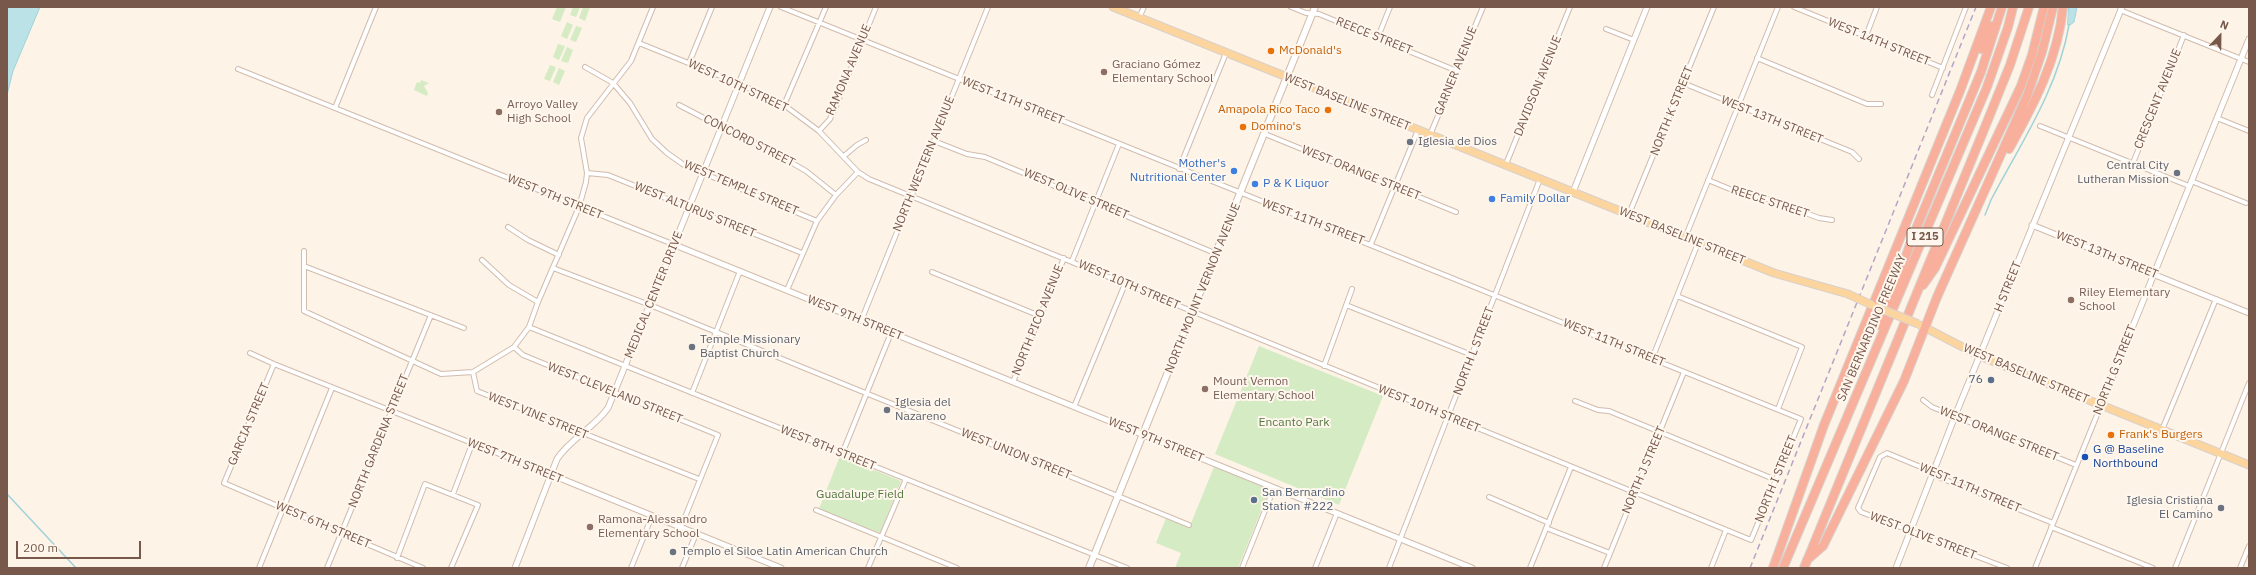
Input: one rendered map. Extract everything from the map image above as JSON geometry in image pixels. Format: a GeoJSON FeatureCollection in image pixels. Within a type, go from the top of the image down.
{"type":"FeatureCollection","features":[{"type":"Feature","properties":{"kind":"highway"},"geometry":{"type":"LineString","coordinates":[[1773,568],[1818,441],[1960,91],[1992,7]]}},
{"type":"Feature","properties":{"kind":"highway"},"geometry":{"type":"LineString","coordinates":[[1960,91],[2002,7]]}},
{"type":"Feature","properties":{"kind":"highway"},"geometry":{"type":"LineString","coordinates":[[1860,387],[1913,236],[1981,72],[2002,7]]}},
{"type":"Feature","properties":{"kind":"highway","name":"SAN BERNARDINO FREEWAY"},"geometry":{"type":"LineString","coordinates":[[1783,568],[1993,73],[2013,7]]}},
{"type":"Feature","properties":{"kind":"highway","name":"I 215"},"geometry":{"type":"LineString","coordinates":[[1805,564],[2010,65],[2029,7]]}},
{"type":"Feature","properties":{"kind":"highway"},"geometry":{"type":"LineString","coordinates":[[1914,299],[1935,268],[2021,86],[2032,55],[2044,7]]}},
{"type":"Feature","properties":{"kind":"highway"},"geometry":{"type":"LineString","coordinates":[[1805,564],[1823,546],[1900,388],[1922,325],[1999,161],[2029,88],[2042,52],[2053,7]]}},
{"type":"Feature","properties":{"kind":"highway"},"geometry":{"type":"LineString","coordinates":[[1999,161],[2003,160],[2041,89],[2058,39],[2063,7]]}},
{"type":"Feature","properties":{"kind":"main road","name":"WEST BASELINE STREET"},"geometry":{"type":"LineString","coordinates":[[1113,7],[1774,273],[1848,294],[1922,325],[1980,356],[2249,465]]}},
{"type":"Feature","properties":{"kind":"main road","name":"NORTH MOUNT VERNON AVENUE"},"geometry":{"type":"LineString","coordinates":[[1089,568],[1288,78],[1315,7]]}},
{"type":"Feature","properties":{"kind":"street"},"geometry":{"type":"LineString","coordinates":[[335,108],[376,7]]}},
{"type":"Feature","properties":{"kind":"street"},"geometry":{"type":"LineString","coordinates":[[304,251],[304,311],[411,361],[441,374],[473,372],[514,347],[529,327],[538,302],[579,207],[587,173],[581,138],[587,118],[631,61],[653,7]]}},
{"type":"Feature","properties":{"kind":"street"},"geometry":{"type":"LineString","coordinates":[[689,63],[712,7]]}},
{"type":"Feature","properties":{"kind":"street","name":"MEDICAL CENTER DRIVE"},"geometry":{"type":"LineString","coordinates":[[515,568],[557,459],[582,433],[602,417],[608,408],[723,128],[770,7]]}},
{"type":"Feature","properties":{"kind":"street","name":"WEST 11TH STREET"},"geometry":{"type":"LineString","coordinates":[[781,7],[1241,194],[1371,244],[1495,296],[1801,419]]}},
{"type":"Feature","properties":{"kind":"street"},"geometry":{"type":"LineString","coordinates":[[784,105],[826,7]]}},
{"type":"Feature","properties":{"kind":"street","name":"RAMONA AVENUE"},"geometry":{"type":"LineString","coordinates":[[819,131],[830,119],[876,7]]}},
{"type":"Feature","properties":{"kind":"street","name":"NORTH WESTERN AVENUE"},"geometry":{"type":"LineString","coordinates":[[861,321],[988,7]]}},
{"type":"Feature","properties":{"kind":"street"},"geometry":{"type":"LineString","coordinates":[[1139,18],[1144,7]]}},
{"type":"Feature","properties":{"kind":"street","name":"REECE STREET"},"geometry":{"type":"LineString","coordinates":[[1291,7],[1313,14],[1319,14],[1378,37],[1457,71]]}},
{"type":"Feature","properties":{"kind":"street"},"geometry":{"type":"LineString","coordinates":[[1378,37],[1390,7]]}},
{"type":"Feature","properties":{"kind":"street","name":"GARNER AVENUE"},"geometry":{"type":"LineString","coordinates":[[1430,135],[1482,7]]}},
{"type":"Feature","properties":{"kind":"street","name":"DAVIDSON AVENUE"},"geometry":{"type":"LineString","coordinates":[[1506,164],[1570,7]]}},
{"type":"Feature","properties":{"kind":"street"},"geometry":{"type":"LineString","coordinates":[[1573,192],[1647,7]]}},
{"type":"Feature","properties":{"kind":"street","name":"NORTH K STREET"},"geometry":{"type":"LineString","coordinates":[[1630,214],[1714,7]]}},
{"type":"Feature","properties":{"kind":"street"},"geometry":{"type":"LineString","coordinates":[[1685,238],[1778,7]]}},
{"type":"Feature","properties":{"kind":"street","name":"WEST 14TH STREET"},"geometry":{"type":"LineString","coordinates":[[1794,7],[1943,68]]}},
{"type":"Feature","properties":{"kind":"street"},"geometry":{"type":"LineString","coordinates":[[1866,36],[1877,7]]}},
{"type":"Feature","properties":{"kind":"street"},"geometry":{"type":"LineString","coordinates":[[1932,95],[1966,8],[1960,7]]}},
{"type":"Feature","properties":{"kind":"street"},"geometry":{"type":"LineString","coordinates":[[2121,9],[2249,62]]}},
{"type":"Feature","properties":{"kind":"street","name":"H STREET"},"geometry":{"type":"LineString","coordinates":[[1896,568],[1955,416],[2121,9]]}},
{"type":"Feature","properties":{"kind":"street"},"geometry":{"type":"LineString","coordinates":[[1606,29],[1634,40]]}},
{"type":"Feature","properties":{"kind":"street","name":"CRESCENT AVENUE"},"geometry":{"type":"LineString","coordinates":[[2133,163],[2184,36]]}},
{"type":"Feature","properties":{"kind":"street","name":"NORTH G STREET"},"geometry":{"type":"LineString","coordinates":[[2035,568],[2249,39]]}},
{"type":"Feature","properties":{"kind":"street","name":"WEST 10TH STREET"},"geometry":{"type":"LineString","coordinates":[[639,43],[740,84],[784,105],[819,131],[858,172],[868,179],[1072,261],[1193,313],[1752,540]]}},
{"type":"Feature","properties":{"kind":"street"},"geometry":{"type":"LineString","coordinates":[[1179,169],[1226,53]]}},
{"type":"Feature","properties":{"kind":"street"},"geometry":{"type":"LineString","coordinates":[[1757,58],[1868,104],[1881,104]]}},
{"type":"Feature","properties":{"kind":"street","name":"WEST TEMPLE STREET"},"geometry":{"type":"LineString","coordinates":[[585,67],[613,83],[630,103],[652,139],[667,153],[684,165],[817,221]]}},
{"type":"Feature","properties":{"kind":"street","name":"WEST 9TH STREET"},"geometry":{"type":"LineString","coordinates":[[238,69],[1472,568]]}},
{"type":"Feature","properties":{"kind":"street","name":"WEST 13TH STREET"},"geometry":{"type":"LineString","coordinates":[[1683,83],[1852,152],[1859,158]]}},
{"type":"Feature","properties":{"kind":"street","name":"CONCORD STREET"},"geometry":{"type":"LineString","coordinates":[[679,105],[766,148],[806,171],[836,195]]}},
{"type":"Feature","properties":{"kind":"street"},"geometry":{"type":"LineString","coordinates":[[2217,118],[2249,131]]}},
{"type":"Feature","properties":{"kind":"street"},"geometry":{"type":"LineString","coordinates":[[2040,126],[2133,163],[2246,203]]}},
{"type":"Feature","properties":{"kind":"street"},"geometry":{"type":"LineString","coordinates":[[1371,244],[1418,130]]}},
{"type":"Feature","properties":{"kind":"street","name":"WEST ORANGE STREET"},"geometry":{"type":"LineString","coordinates":[[1265,134],[1456,212]]}},
{"type":"Feature","properties":{"kind":"street"},"geometry":{"type":"LineString","coordinates":[[844,156],[857,145],[866,140]]}},
{"type":"Feature","properties":{"kind":"street","name":"WEST OLIVE STREET"},"geometry":{"type":"LineString","coordinates":[[934,140],[967,154],[985,157],[1096,202],[1217,254]]}},
{"type":"Feature","properties":{"kind":"street","name":"NORTH PICO AVENUE"},"geometry":{"type":"LineString","coordinates":[[1072,261],[1119,144]]}},
{"type":"Feature","properties":{"kind":"street"},"geometry":{"type":"LineString","coordinates":[[787,290],[817,221],[836,195],[858,172]]}},
{"type":"Feature","properties":{"kind":"street","name":"WEST ALTURUS STREET"},"geometry":{"type":"LineString","coordinates":[[587,173],[608,175],[802,254]]}},
{"type":"Feature","properties":{"kind":"street","name":"NORTH L STREET"},"geometry":{"type":"LineString","coordinates":[[1389,568],[1399,538],[1448,417],[1540,178]]}},
{"type":"Feature","properties":{"kind":"street","name":"REECE STREET"},"geometry":{"type":"LineString","coordinates":[[1708,180],[1737,192],[1762,197],[1819,218],[1832,220]]}},
{"type":"Feature","properties":{"kind":"street","name":"WEST 13TH STREET"},"geometry":{"type":"LineString","coordinates":[[2032,225],[2249,313]]}},
{"type":"Feature","properties":{"kind":"street"},"geometry":{"type":"LineString","coordinates":[[508,227],[528,240],[559,255]]}},
{"type":"Feature","properties":{"kind":"street"},"geometry":{"type":"LineString","coordinates":[[1652,359],[1698,243]]}},
{"type":"Feature","properties":{"kind":"street","name":"NORTH PICO AVENUE"},"geometry":{"type":"LineString","coordinates":[[1012,382],[1064,258]]}},
{"type":"Feature","properties":{"kind":"street"},"geometry":{"type":"LineString","coordinates":[[482,260],[509,285],[538,302]]}},
{"type":"Feature","properties":{"kind":"street"},"geometry":{"type":"LineString","coordinates":[[304,266],[464,328]]}},
{"type":"Feature","properties":{"kind":"street","name":"WEST UNION STREET"},"geometry":{"type":"LineString","coordinates":[[553,268],[650,305],[1189,525]]}},
{"type":"Feature","properties":{"kind":"street"},"geometry":{"type":"LineString","coordinates":[[692,393],[740,272]]}},
{"type":"Feature","properties":{"kind":"street"},"geometry":{"type":"LineString","coordinates":[[932,272],[1040,316]]}},
{"type":"Feature","properties":{"kind":"street"},"geometry":{"type":"LineString","coordinates":[[1074,407],[1125,284]]}},
{"type":"Feature","properties":{"kind":"street"},"geometry":{"type":"LineString","coordinates":[[1324,366],[1352,289]]}},
{"type":"Feature","properties":{"kind":"street"},"geometry":{"type":"LineString","coordinates":[[1677,296],[1802,347],[1778,409]]}},
{"type":"Feature","properties":{"kind":"street"},"geometry":{"type":"LineString","coordinates":[[2162,430],[2216,299]]}},
{"type":"Feature","properties":{"kind":"street"},"geometry":{"type":"LineString","coordinates":[[1346,305],[1472,355]]}},
{"type":"Feature","properties":{"kind":"street","name":"NORTH GARDENA STREET"},"geometry":{"type":"LineString","coordinates":[[327,568],[431,315]]}},
{"type":"Feature","properties":{"kind":"street","name":"WEST 8TH STREET"},"geometry":{"type":"LineString","coordinates":[[529,327],[1128,568]]}},
{"type":"Feature","properties":{"kind":"street"},"geometry":{"type":"LineString","coordinates":[[842,454],[891,333]]}},
{"type":"Feature","properties":{"kind":"street","name":"WEST CLEVELAND STREET"},"geometry":{"type":"LineString","coordinates":[[514,347],[523,356],[718,435],[699,479]]}},
{"type":"Feature","properties":{"kind":"street","name":"WEST 7TH STREET"},"geometry":{"type":"LineString","coordinates":[[250,352],[274,364],[332,388],[781,568]]}},
{"type":"Feature","properties":{"kind":"street","name":"GARCIA STREET"},"geometry":{"type":"LineString","coordinates":[[224,483],[274,364]]}},
{"type":"Feature","properties":{"kind":"street","name":"WEST VINE STREET"},"geometry":{"type":"LineString","coordinates":[[473,372],[477,391],[699,479]]}},
{"type":"Feature","properties":{"kind":"street","name":"NORTH J STREET"},"geometry":{"type":"LineString","coordinates":[[1604,568],[1684,372]]}},
{"type":"Feature","properties":{"kind":"street"},"geometry":{"type":"LineString","coordinates":[[2175,568],[2249,383]]}},
{"type":"Feature","properties":{"kind":"street"},"geometry":{"type":"LineString","coordinates":[[259,568],[332,388]]}},
{"type":"Feature","properties":{"kind":"street"},"geometry":{"type":"LineString","coordinates":[[1575,400],[1598,410],[1609,411],[1776,480]]}},
{"type":"Feature","properties":{"kind":"street","name":"WEST ORANGE STREET"},"geometry":{"type":"LineString","coordinates":[[1923,400],[1932,407],[2076,465]]}},
{"type":"Feature","properties":{"kind":"street","name":"NORTH I STREET"},"geometry":{"type":"LineString","coordinates":[[1752,540],[1801,419]]}},
{"type":"Feature","properties":{"kind":"street"},"geometry":{"type":"LineString","coordinates":[[453,494],[472,444]]}},
{"type":"Feature","properties":{"kind":"street","name":"WEST 11TH STREET"},"geometry":{"type":"LineString","coordinates":[[1861,512],[1858,508],[1880,457],[1887,453],[2053,523]]}},
{"type":"Feature","properties":{"kind":"street"},"geometry":{"type":"LineString","coordinates":[[1530,568],[1571,466]]}},
{"type":"Feature","properties":{"kind":"street"},"geometry":{"type":"LineString","coordinates":[[868,568],[880,536],[906,478]]}},
{"type":"Feature","properties":{"kind":"street"},"geometry":{"type":"LineString","coordinates":[[680,527],[699,479]]}},
{"type":"Feature","properties":{"kind":"street","name":"WEST 6TH STREET"},"geometry":{"type":"LineString","coordinates":[[224,483],[342,532],[397,558],[423,568]]}},
{"type":"Feature","properties":{"kind":"street"},"geometry":{"type":"LineString","coordinates":[[397,558],[425,484],[478,505],[451,568]]}},
{"type":"Feature","properties":{"kind":"street"},"geometry":{"type":"LineString","coordinates":[[1242,568],[1274,488]]}},
{"type":"Feature","properties":{"kind":"street"},"geometry":{"type":"LineString","coordinates":[[1489,497],[1548,523]]}},
{"type":"Feature","properties":{"kind":"street"},"geometry":{"type":"LineString","coordinates":[[816,510],[957,568]]}},
{"type":"Feature","properties":{"kind":"street","name":"WEST OLIVE STREET"},"geometry":{"type":"LineString","coordinates":[[1861,512],[2007,568]]}},
{"type":"Feature","properties":{"kind":"street"},"geometry":{"type":"LineString","coordinates":[[1315,568],[1337,514]]}},
{"type":"Feature","properties":{"kind":"street"},"geometry":{"type":"LineString","coordinates":[[631,568],[652,516]]}},
{"type":"Feature","properties":{"kind":"street"},"geometry":{"type":"LineString","coordinates":[[1546,528],[1610,553]]}},
{"type":"Feature","properties":{"kind":"street"},"geometry":{"type":"LineString","coordinates":[[2051,528],[2154,568]]}},
{"type":"Feature","properties":{"kind":"street"},"geometry":{"type":"LineString","coordinates":[[1711,568],[1726,530]]}},
{"type":"Feature","properties":{"kind":"street"},"geometry":{"type":"LineString","coordinates":[[682,568],[696,534]]}},
{"type":"Feature","properties":{"kind":"street"},"geometry":{"type":"LineString","coordinates":[[2240,568],[2249,546]]}},
{"type":"Feature","properties":{"kind":"street"},"geometry":{"type":"LineString","coordinates":[[1456,568],[1458,562]]}},
{"type":"Feature","properties":{"kind":"green space"},"geometry":{"type":"Polygon","coordinates":[[[557,7],[566,7],[560,22],[552,19],[557,7]]]}},
{"type":"Feature","properties":{"kind":"green space"},"geometry":{"type":"Polygon","coordinates":[[[573,7],[580,7],[576,17],[570,15],[573,7]]]}},
{"type":"Feature","properties":{"kind":"green space"},"geometry":{"type":"Polygon","coordinates":[[[583,7],[590,7],[585,21],[579,18],[583,7]]]}},
{"type":"Feature","properties":{"kind":"green space"},"geometry":{"type":"Polygon","coordinates":[[[567,22],[573,25],[567,39],[561,36],[567,22]]]}},
{"type":"Feature","properties":{"kind":"green space"},"geometry":{"type":"Polygon","coordinates":[[[576,26],[582,28],[576,42],[570,40],[576,26]]]}},
{"type":"Feature","properties":{"kind":"green space"},"geometry":{"type":"Polygon","coordinates":[[[558,44],[565,46],[559,60],[553,57],[558,44]]]}},
{"type":"Feature","properties":{"kind":"green space"},"geometry":{"type":"Polygon","coordinates":[[[567,47],[573,50],[568,63],[561,61],[567,47]]]}},
{"type":"Feature","properties":{"kind":"green space"},"geometry":{"type":"Polygon","coordinates":[[[550,65],[556,67],[550,81],[544,79],[550,65]]]}},
{"type":"Feature","properties":{"kind":"green space"},"geometry":{"type":"Polygon","coordinates":[[[559,68],[565,71],[559,85],[553,82],[559,68]]]}},
{"type":"Feature","properties":{"kind":"green space"},"geometry":{"type":"Polygon","coordinates":[[[421,80],[429,83],[424,86],[428,93],[427,96],[414,90],[417,82],[420,83],[421,80]]]}},
{"type":"Feature","properties":{"kind":"green space","name":"Encanto Park"},"geometry":{"type":"Polygon","coordinates":[[[1259,346],[1383,396],[1339,505],[1215,454],[1259,346]]]}},
{"type":"Feature","properties":{"kind":"green space","name":"Guadalupe Field"},"geometry":{"type":"Polygon","coordinates":[[[840,456],[901,481],[880,533],[819,509],[840,456]]]}},
{"type":"Feature","properties":{"kind":"green space"},"geometry":{"type":"Polygon","coordinates":[[[1214,467],[1270,489],[1238,568],[1175,568],[1181,553],[1156,543],[1166,518],[1189,528],[1214,467]]]}},
{"type":"Feature","properties":{"kind":"water"},"geometry":{"type":"Polygon","coordinates":[[[7,7],[40,7],[13,71],[7,95],[7,7]]]}},
{"type":"Feature","properties":{"kind":"water"},"geometry":{"type":"Polygon","coordinates":[[[2069,7],[2077,7],[2074,22],[2068,25],[2069,7]]]}},
{"type":"Feature","properties":{"kind":"waterway"},"geometry":{"type":"LineString","coordinates":[[1985,215],[1991,200],[2037,115],[2047,93],[2064,49],[2069,25]]}},
{"type":"Feature","properties":{"kind":"waterway"},"geometry":{"type":"LineString","coordinates":[[7,494],[76,568]]}},
{"type":"Feature","properties":{"kind":"railway"},"geometry":{"type":"LineString","coordinates":[[1750,568],[1976,7]]}},
{"type":"Feature","properties":{"kind":"place","name":"McDonald's"},"geometry":{"type":"Point","coordinates":[1271,51]}},
{"type":"Feature","properties":{"kind":"place","name":"Graciano Gómez Elementary School"},"geometry":{"type":"Point","coordinates":[1104,72]}},
{"type":"Feature","properties":{"kind":"place","name":"Amapola Rico Taco"},"geometry":{"type":"Point","coordinates":[1328,110]}},
{"type":"Feature","properties":{"kind":"place","name":"Arroyo Valley High School"},"geometry":{"type":"Point","coordinates":[499,112]}},
{"type":"Feature","properties":{"kind":"place","name":"Domino's"},"geometry":{"type":"Point","coordinates":[1243,127]}},
{"type":"Feature","properties":{"kind":"place","name":"Iglesia de Dios"},"geometry":{"type":"Point","coordinates":[1410,142]}},
{"type":"Feature","properties":{"kind":"place","name":"Mother's Nutritional Center"},"geometry":{"type":"Point","coordinates":[1234,171]}},
{"type":"Feature","properties":{"kind":"place","name":"Central City Lutheran Mission"},"geometry":{"type":"Point","coordinates":[2177,173]}},
{"type":"Feature","properties":{"kind":"place","name":"P & K Liquor"},"geometry":{"type":"Point","coordinates":[1255,184]}},
{"type":"Feature","properties":{"kind":"place","name":"Family Dollar"},"geometry":{"type":"Point","coordinates":[1492,199]}},
{"type":"Feature","properties":{"kind":"place","name":"Riley Elementary School"},"geometry":{"type":"Point","coordinates":[2071,300]}},
{"type":"Feature","properties":{"kind":"place","name":"Temple Missionary Baptist Church"},"geometry":{"type":"Point","coordinates":[692,347]}},
{"type":"Feature","properties":{"kind":"place","name":"76"},"geometry":{"type":"Point","coordinates":[1991,380]}},
{"type":"Feature","properties":{"kind":"place","name":"Mount Vernon Elementary School"},"geometry":{"type":"Point","coordinates":[1205,389]}},
{"type":"Feature","properties":{"kind":"place","name":"Iglesia del Nazareno"},"geometry":{"type":"Point","coordinates":[887,410]}},
{"type":"Feature","properties":{"kind":"place","name":"Frank's Burgers"},"geometry":{"type":"Point","coordinates":[2111,435]}},
{"type":"Feature","properties":{"kind":"place","name":"G @ Baseline Northbound"},"geometry":{"type":"Point","coordinates":[2085,457]}},
{"type":"Feature","properties":{"kind":"place","name":"San Bernardino Station #222"},"geometry":{"type":"Point","coordinates":[1254,500]}},
{"type":"Feature","properties":{"kind":"place","name":"Iglesia Cristiana El Camino"},"geometry":{"type":"Point","coordinates":[2221,508]}},
{"type":"Feature","properties":{"kind":"place","name":"Ramona-Alessandro Elementary School"},"geometry":{"type":"Point","coordinates":[590,527]}},
{"type":"Feature","properties":{"kind":"place","name":"Templo el Siloe Latin American Church"},"geometry":{"type":"Point","coordinates":[673,552]}}]}
